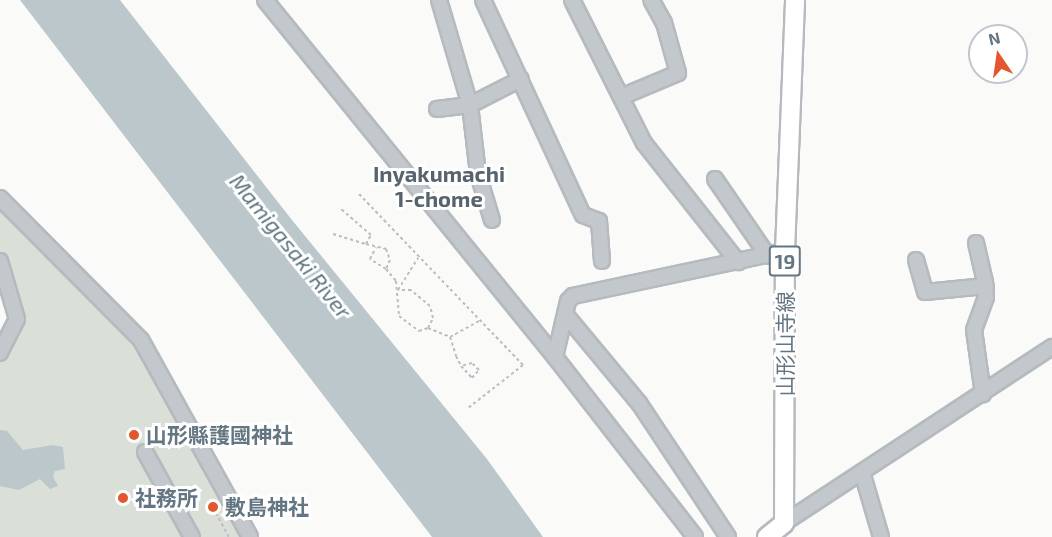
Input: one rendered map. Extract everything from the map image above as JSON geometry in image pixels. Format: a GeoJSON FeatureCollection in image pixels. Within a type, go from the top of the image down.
{"type":"FeatureCollection","features":[{"type":"Feature","properties":{"kind":"main road","name":"山形山寺線"},"geometry":{"type":"LineString","coordinates":[[784,523],[777,254],[795,0]]}},
{"type":"Feature","properties":{"kind":"main road"},"geometry":{"type":"LineString","coordinates":[[767,537],[784,523]]}},
{"type":"Feature","properties":{"kind":"street"},"geometry":{"type":"LineString","coordinates":[[266,0],[555,357],[695,537]]}},
{"type":"Feature","properties":{"kind":"street"},"geometry":{"type":"LineString","coordinates":[[439,0],[470,105],[478,174],[492,219]]}},
{"type":"Feature","properties":{"kind":"street"},"geometry":{"type":"LineString","coordinates":[[483,0],[583,215],[599,221],[602,261]]}},
{"type":"Feature","properties":{"kind":"street"},"geometry":{"type":"LineString","coordinates":[[572,0],[644,143],[667,176],[738,262]]}},
{"type":"Feature","properties":{"kind":"street"},"geometry":{"type":"LineString","coordinates":[[621,97],[678,73],[664,22],[651,0]]}},
{"type":"Feature","properties":{"kind":"street"},"geometry":{"type":"LineString","coordinates":[[437,109],[470,105],[521,79]]}},
{"type":"Feature","properties":{"kind":"street"},"geometry":{"type":"LineString","coordinates":[[555,357],[565,314],[573,296],[777,254],[715,179]]}},
{"type":"Feature","properties":{"kind":"street"},"geometry":{"type":"LineString","coordinates":[[0,198],[141,340],[250,537]]}},
{"type":"Feature","properties":{"kind":"street"},"geometry":{"type":"LineString","coordinates":[[976,243],[986,286],[986,297],[974,330],[983,394]]}},
{"type":"Feature","properties":{"kind":"street"},"geometry":{"type":"LineString","coordinates":[[916,260],[926,292],[986,286]]}},
{"type":"Feature","properties":{"kind":"street"},"geometry":{"type":"LineString","coordinates":[[0,261],[17,319],[0,353]]}},
{"type":"Feature","properties":{"kind":"street"},"geometry":{"type":"LineString","coordinates":[[565,314],[639,403],[728,537]]}},
{"type":"Feature","properties":{"kind":"street"},"geometry":{"type":"LineString","coordinates":[[784,523],[983,394],[1050,354]]}},
{"type":"Feature","properties":{"kind":"street"},"geometry":{"type":"LineString","coordinates":[[145,452],[192,537]]}},
{"type":"Feature","properties":{"kind":"street"},"geometry":{"type":"LineString","coordinates":[[862,472],[881,537]]}},
{"type":"Feature","properties":{"kind":"path"},"geometry":{"type":"LineString","coordinates":[[359,194],[523,365],[468,408]]}},
{"type":"Feature","properties":{"kind":"path"},"geometry":{"type":"LineString","coordinates":[[341,209],[370,235],[366,244]]}},
{"type":"Feature","properties":{"kind":"path"},"geometry":{"type":"LineString","coordinates":[[333,234],[386,249],[390,260],[386,269]]}},
{"type":"Feature","properties":{"kind":"path"},"geometry":{"type":"LineString","coordinates":[[375,247],[370,259],[386,269],[398,290],[399,316],[419,331],[428,328],[450,338],[461,366],[472,378],[479,370],[472,363],[461,366]]}},
{"type":"Feature","properties":{"kind":"path"},"geometry":{"type":"LineString","coordinates":[[398,290],[418,258]]}},
{"type":"Feature","properties":{"kind":"path"},"geometry":{"type":"LineString","coordinates":[[398,290],[411,290],[430,306],[433,318],[428,328]]}},
{"type":"Feature","properties":{"kind":"path"},"geometry":{"type":"LineString","coordinates":[[450,338],[480,321]]}},
{"type":"Feature","properties":{"kind":"path"},"geometry":{"type":"LineString","coordinates":[[216,513],[229,537]]}},
{"type":"Feature","properties":{"kind":"shaded area"},"geometry":{"type":"Polygon","coordinates":[[[0,199],[137,341],[244,537],[0,537],[0,351],[17,319],[0,261],[0,199]]]}},
{"type":"Feature","properties":{"kind":"water","name":"Mamigasaki River"},"geometry":{"type":"Polygon","coordinates":[[[20,0],[120,0],[292,220],[487,459],[543,537],[432,537],[20,0]]]}},
{"type":"Feature","properties":{"kind":"water"},"geometry":{"type":"Polygon","coordinates":[[[0,430],[7,431],[23,450],[53,445],[63,447],[65,469],[55,471],[53,477],[58,486],[50,489],[40,479],[19,490],[0,486],[0,430]]]}},
{"type":"Feature","properties":{"kind":"place","name":"山形縣護國神社"},"geometry":{"type":"Point","coordinates":[134,435]}},
{"type":"Feature","properties":{"kind":"place","name":"社務所"},"geometry":{"type":"Point","coordinates":[123,498]}},
{"type":"Feature","properties":{"kind":"place","name":"敷島神社"},"geometry":{"type":"Point","coordinates":[213,507]}},
{"type":"Feature","properties":{"kind":"district","name":"Inyakumachi 1-chome"},"geometry":{"type":"Point","coordinates":[439,186]}}]}
